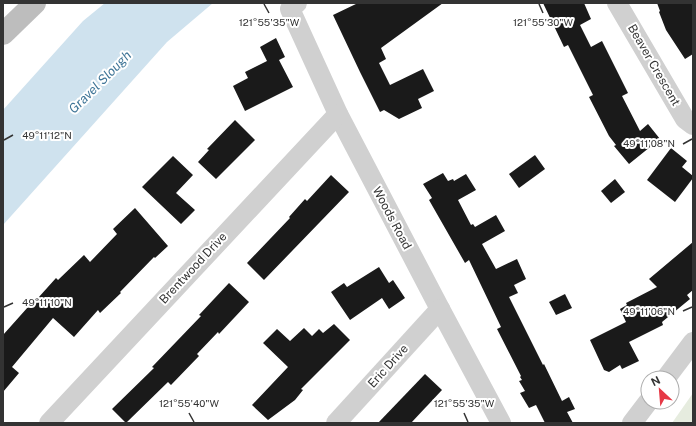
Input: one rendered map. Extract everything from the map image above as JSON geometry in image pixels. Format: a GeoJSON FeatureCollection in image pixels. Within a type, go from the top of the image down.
{"type":"FeatureCollection","features":[{"type":"Feature","properties":{"kind":"street"},"geometry":{"type":"LineString","coordinates":[[3,34],[35,3]]}},
{"type":"Feature","properties":{"kind":"street","name":"Beaver Crescent"},"geometry":{"type":"LineString","coordinates":[[617,3],[684,119],[693,125]]}},
{"type":"Feature","properties":{"kind":"street","name":"Woods Road"},"geometry":{"type":"LineString","coordinates":[[293,6],[338,114],[501,423]]}},
{"type":"Feature","properties":{"kind":"street","name":"Brentwood Drive"},"geometry":{"type":"LineString","coordinates":[[49,423],[338,114]]}},
{"type":"Feature","properties":{"kind":"street","name":"Eric Drive"},"geometry":{"type":"LineString","coordinates":[[336,423],[440,309]]}},
{"type":"Feature","properties":{"kind":"street"},"geometry":{"type":"LineString","coordinates":[[672,370],[693,342]]}},
{"type":"Feature","properties":{"kind":"street"},"geometry":{"type":"LineString","coordinates":[[632,423],[642,410]]}},
{"type":"Feature","properties":{"kind":"shaded area"},"geometry":{"type":"Polygon","coordinates":[[[693,393],[693,423],[672,423],[693,393]]]}},
{"type":"Feature","properties":{"kind":"water","name":"Gravel Slough"},"geometry":{"type":"Polygon","coordinates":[[[105,3],[213,3],[167,42],[3,225],[3,110],[83,21],[105,3]]]}},
{"type":"Feature","properties":{"kind":"building"},"geometry":{"type":"Polygon","coordinates":[[[358,3],[443,3],[381,48],[386,59],[379,63],[390,85],[423,69],[434,91],[418,99],[422,108],[399,119],[384,110],[380,112],[333,15],[358,3]]]}},
{"type":"Feature","properties":{"kind":"building"},"geometry":{"type":"Polygon","coordinates":[[[543,3],[584,3],[591,19],[580,25],[591,47],[602,41],[628,93],[622,96],[640,131],[648,124],[660,139],[629,164],[614,146],[616,145],[609,136],[589,97],[593,95],[568,45],[564,47],[543,3]]]}},
{"type":"Feature","properties":{"kind":"building"},"geometry":{"type":"Polygon","coordinates":[[[657,3],[693,3],[693,54],[685,59],[666,30],[657,3]]]}},
{"type":"Feature","properties":{"kind":"building"},"geometry":{"type":"Polygon","coordinates":[[[276,38],[285,57],[279,60],[293,87],[245,111],[233,86],[248,78],[245,72],[267,61],[260,47],[276,38]]]}},
{"type":"Feature","properties":{"kind":"building"},"geometry":{"type":"Polygon","coordinates":[[[235,120],[255,140],[216,179],[198,162],[209,150],[207,149],[235,120]]]}},
{"type":"Feature","properties":{"kind":"building"},"geometry":{"type":"Polygon","coordinates":[[[671,148],[687,161],[682,167],[693,176],[675,202],[647,180],[671,148]]]}},
{"type":"Feature","properties":{"kind":"building"},"geometry":{"type":"Polygon","coordinates":[[[535,155],[545,169],[519,188],[509,174],[535,155]]]}},
{"type":"Feature","properties":{"kind":"building"},"geometry":{"type":"Polygon","coordinates":[[[173,156],[193,175],[176,193],[195,210],[181,224],[142,187],[173,156]]]}},
{"type":"Feature","properties":{"kind":"building"},"geometry":{"type":"Polygon","coordinates":[[[443,173],[448,181],[453,179],[454,181],[466,174],[476,190],[458,200],[471,225],[473,224],[475,227],[496,215],[505,231],[482,244],[496,269],[517,259],[526,279],[514,285],[518,293],[509,297],[562,401],[569,397],[575,409],[567,412],[573,423],[545,423],[536,405],[529,408],[520,393],[525,391],[519,381],[522,380],[520,377],[521,376],[497,329],[501,327],[469,260],[465,263],[429,200],[432,198],[423,184],[443,173]]]}},
{"type":"Feature","properties":{"kind":"building"},"geometry":{"type":"Polygon","coordinates":[[[331,175],[349,192],[264,280],[247,263],[290,218],[289,217],[305,199],[307,201],[331,175]]]}},
{"type":"Feature","properties":{"kind":"building"},"geometry":{"type":"Polygon","coordinates":[[[615,179],[625,192],[611,203],[601,191],[615,179]]]}},
{"type":"Feature","properties":{"kind":"building"},"geometry":{"type":"Polygon","coordinates":[[[135,208],[168,246],[155,258],[154,257],[120,292],[121,293],[100,313],[98,310],[74,337],[53,318],[12,367],[19,373],[3,392],[3,335],[56,278],[58,280],[84,255],[90,262],[117,234],[113,229],[135,208]]]}},
{"type":"Feature","properties":{"kind":"building"},"geometry":{"type":"Polygon","coordinates":[[[693,242],[693,290],[687,295],[690,299],[662,322],[663,325],[629,342],[639,361],[622,369],[620,365],[609,372],[604,370],[590,340],[626,322],[620,309],[627,305],[626,303],[657,287],[649,279],[693,242]]]}},
{"type":"Feature","properties":{"kind":"building"},"geometry":{"type":"Polygon","coordinates":[[[379,267],[389,283],[393,280],[405,298],[389,309],[382,298],[350,320],[331,292],[344,283],[347,287],[379,267]]]}},
{"type":"Feature","properties":{"kind":"building"},"geometry":{"type":"Polygon","coordinates":[[[229,283],[249,302],[219,334],[218,332],[197,354],[199,356],[171,385],[168,382],[126,423],[112,409],[154,368],[152,367],[201,316],[199,315],[229,283]]]}},
{"type":"Feature","properties":{"kind":"building"},"geometry":{"type":"Polygon","coordinates":[[[565,294],[572,308],[556,315],[549,302],[565,294]]]}},
{"type":"Feature","properties":{"kind":"building"},"geometry":{"type":"Polygon","coordinates":[[[334,324],[350,340],[301,389],[303,390],[295,400],[268,420],[252,405],[288,367],[263,343],[277,329],[290,341],[304,328],[312,336],[319,329],[323,333],[334,324]]]}},
{"type":"Feature","properties":{"kind":"building"},"geometry":{"type":"Polygon","coordinates":[[[425,374],[442,390],[411,423],[378,423],[425,374]]]}}]}
